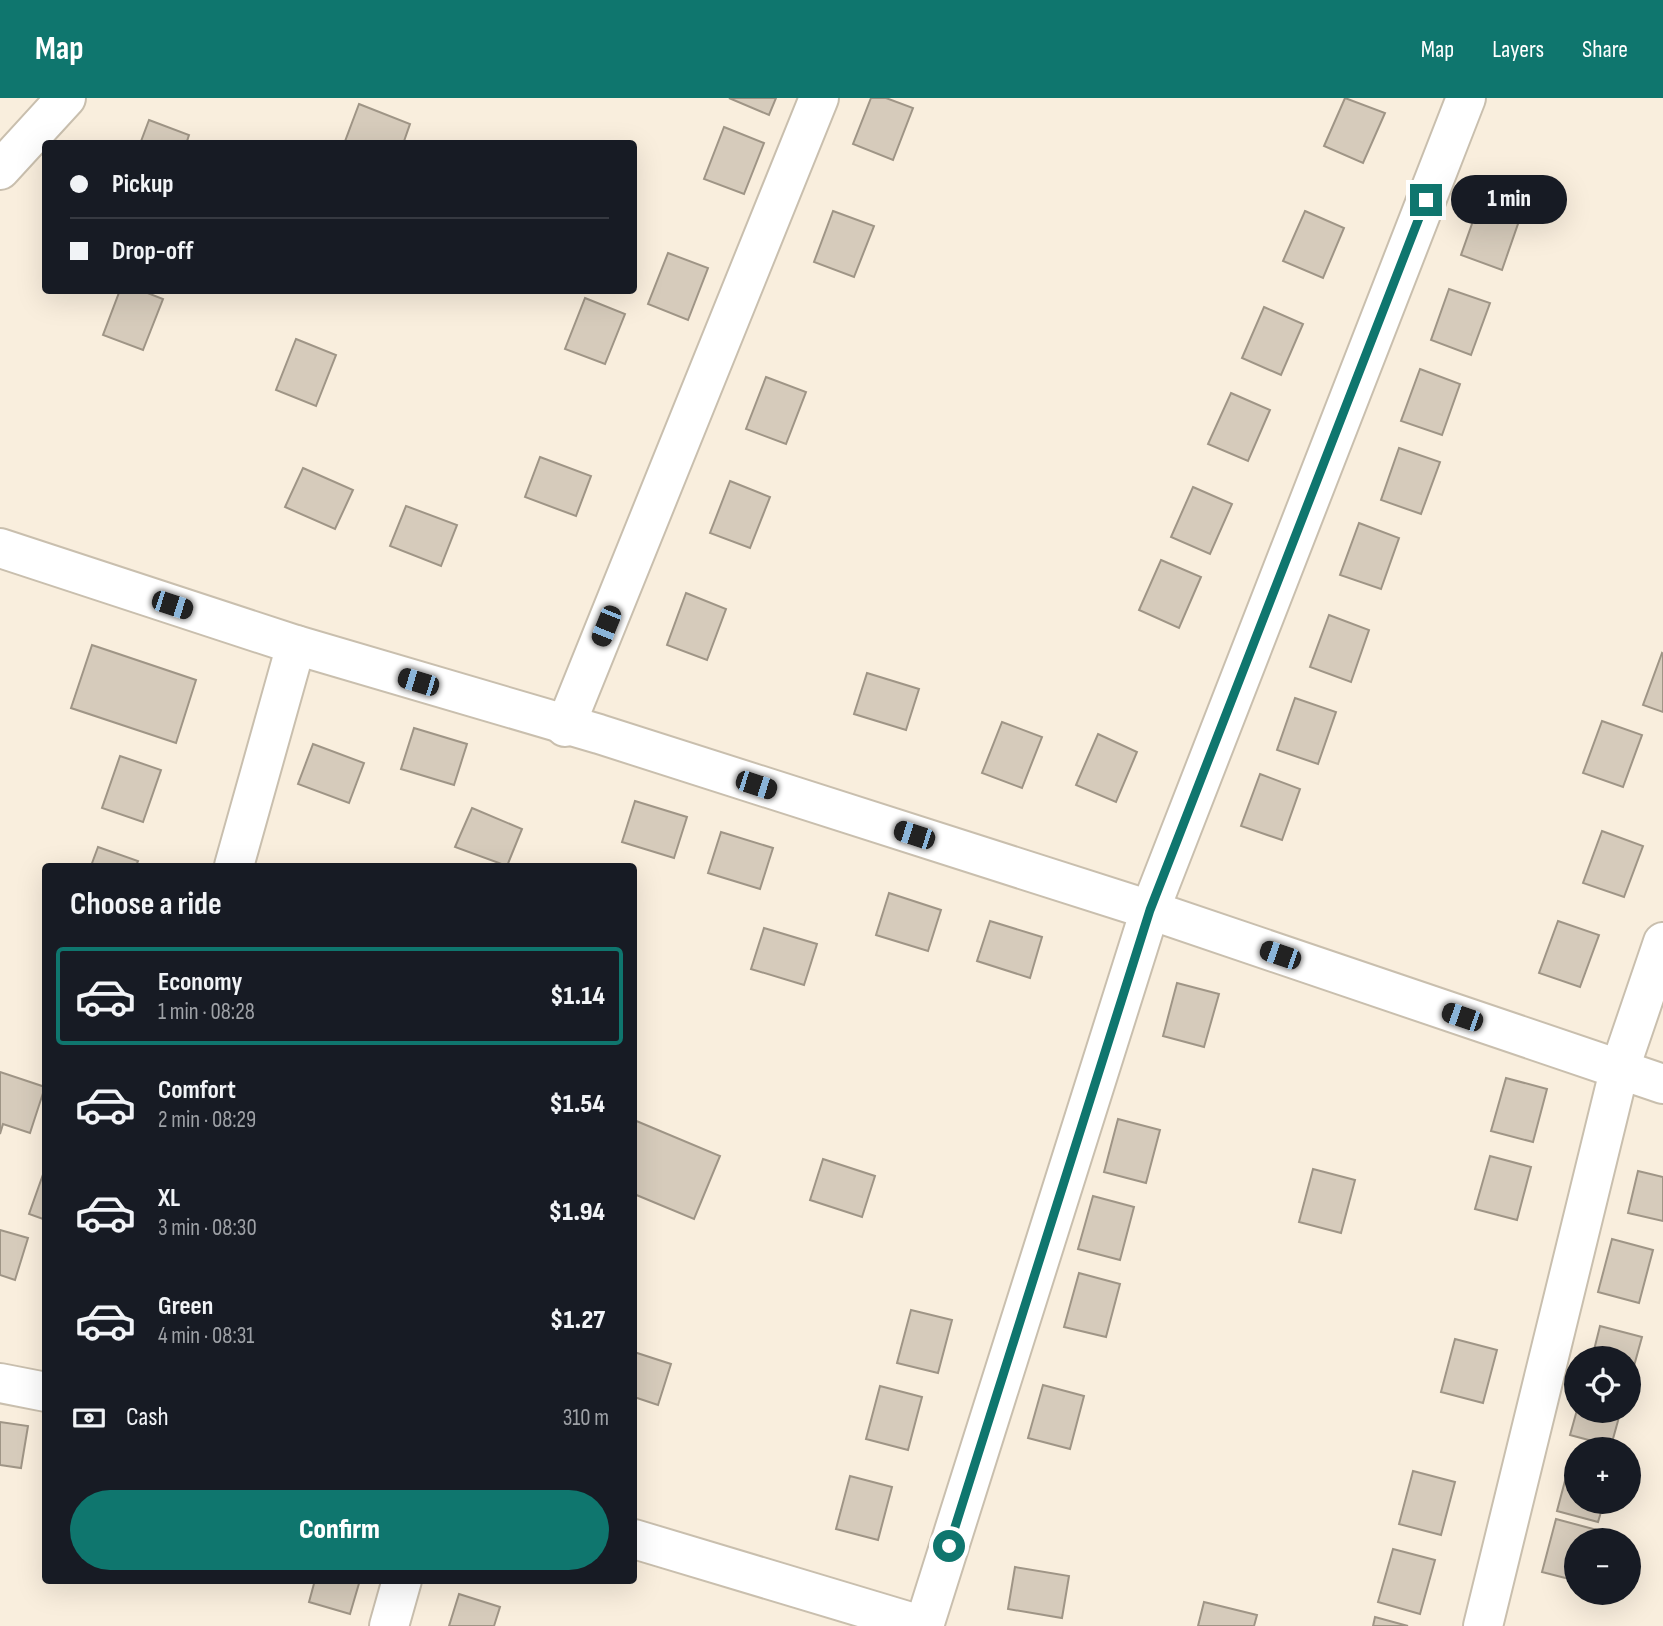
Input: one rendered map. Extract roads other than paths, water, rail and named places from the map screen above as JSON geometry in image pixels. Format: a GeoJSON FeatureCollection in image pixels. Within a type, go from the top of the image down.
{"type":"FeatureCollection","features":[{"type":"Feature","properties":{"kind":"street"},"geometry":{"type":"LineString","coordinates":[[0,170],[66,98]]}},
{"type":"Feature","properties":{"kind":"street"},"geometry":{"type":"LineString","coordinates":[[565,727],[819,98]]}},
{"type":"Feature","properties":{"kind":"street"},"geometry":{"type":"LineString","coordinates":[[637,1540],[924,1626],[1150,910],[1466,98]]}},
{"type":"Feature","properties":{"kind":"street"},"geometry":{"type":"LineString","coordinates":[[0,548],[296,645],[565,727],[599,734],[1150,910],[1663,1084]]}},
{"type":"Feature","properties":{"kind":"street"},"geometry":{"type":"LineString","coordinates":[[235,863],[296,645]]}},
{"type":"Feature","properties":{"kind":"street"},"geometry":{"type":"LineString","coordinates":[[1483,1626],[1619,1071],[1663,942]]}},
{"type":"Feature","properties":{"kind":"street"},"geometry":{"type":"LineString","coordinates":[[0,1383],[42,1391]]}},
{"type":"Feature","properties":{"kind":"street"},"geometry":{"type":"LineString","coordinates":[[389,1626],[401,1584]]}}]}
